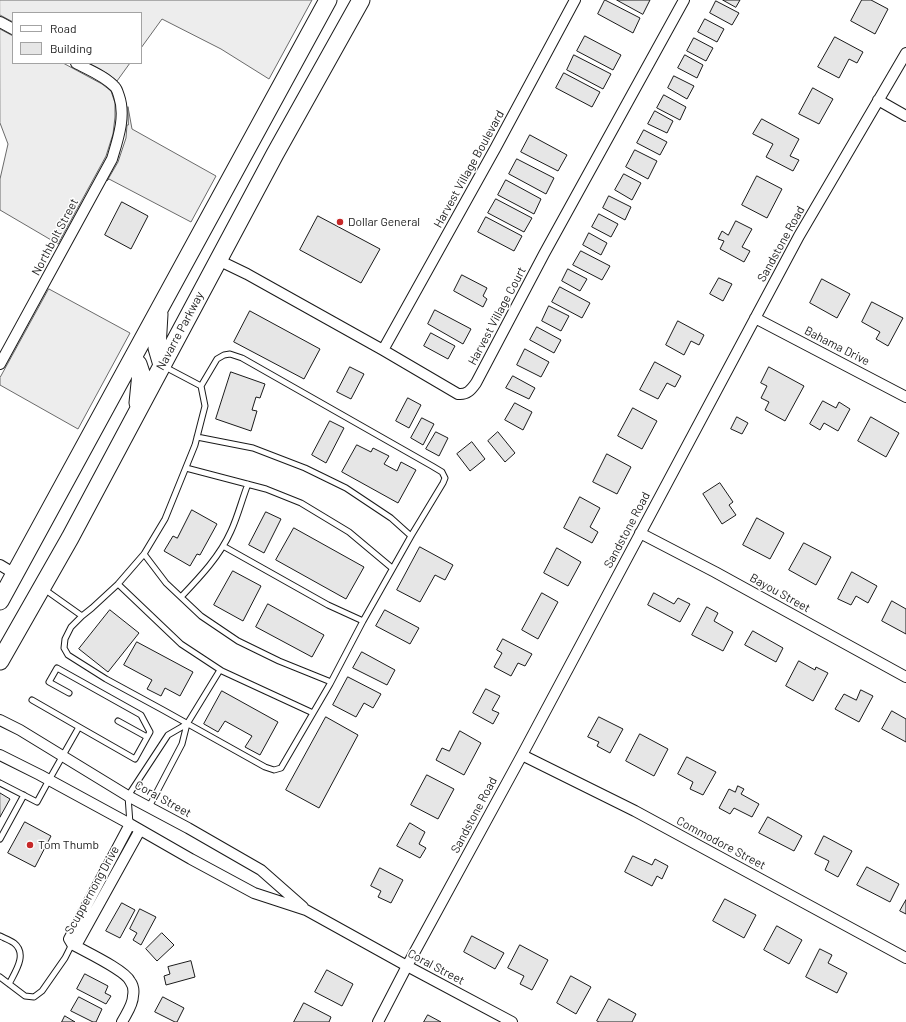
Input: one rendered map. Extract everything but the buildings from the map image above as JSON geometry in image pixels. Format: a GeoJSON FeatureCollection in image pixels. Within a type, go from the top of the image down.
{"type":"FeatureCollection","features":[{"type":"Feature","properties":{"kind":"highway"},"geometry":{"type":"LineString","coordinates":[[0,600],[328,0]]}},
{"type":"Feature","properties":{"kind":"highway","name":"Navarre Parkway"},"geometry":{"type":"LineString","coordinates":[[0,661],[70,538],[275,154],[361,0]]}},
{"type":"Feature","properties":{"kind":"highway"},"geometry":{"type":"LineString","coordinates":[[160,308],[157,348],[162,365]]}},
{"type":"Feature","properties":{"kind":"highway"},"geometry":{"type":"LineString","coordinates":[[132,359],[138,364],[141,373],[136,413]]}},
{"type":"Feature","properties":{"kind":"street","name":"Harvest Village Boulevard"},"geometry":{"type":"LineString","coordinates":[[383,350],[496,148],[575,0]]}},
{"type":"Feature","properties":{"kind":"street","name":"Harvest Village Court"},"geometry":{"type":"LineString","coordinates":[[218,260],[247,274],[458,394],[466,393],[472,388],[480,376],[544,254],[684,0]]}},
{"type":"Feature","properties":{"kind":"street"},"geometry":{"type":"LineString","coordinates":[[0,22],[12,28]]}},
{"type":"Feature","properties":{"kind":"street","name":"Sandstone Road"},"geometry":{"type":"LineString","coordinates":[[378,1022],[799,236],[906,53]]}},
{"type":"Feature","properties":{"kind":"street","name":"Northbolt Street"},"geometry":{"type":"LineString","coordinates":[[0,364],[112,159],[119,136],[122,118],[122,103],[116,88],[105,79],[78,64]]}},
{"type":"Feature","properties":{"kind":"street"},"geometry":{"type":"LineString","coordinates":[[878,100],[906,116]]}},
{"type":"Feature","properties":{"kind":"street","name":"Bahama Drive"},"geometry":{"type":"LineString","coordinates":[[755,318],[906,397]]}},
{"type":"Feature","properties":{"kind":"street","name":"Bayou Street"},"geometry":{"type":"LineString","coordinates":[[640,533],[715,572],[906,677]]}},
{"type":"Feature","properties":{"kind":"street"},"geometry":{"type":"LineString","coordinates":[[0,565],[15,574]]}},
{"type":"Feature","properties":{"kind":"street","name":"Coral Street"},"geometry":{"type":"LineString","coordinates":[[0,720],[20,730],[128,796],[188,828],[261,870],[306,910]]}},
{"type":"Feature","properties":{"kind":"street","name":"Commodore Street"},"geometry":{"type":"LineString","coordinates":[[522,755],[635,811],[906,958]]}},
{"type":"Feature","properties":{"kind":"street","name":"Coral Street"},"geometry":{"type":"LineString","coordinates":[[0,756],[49,780],[254,893],[306,910],[512,1022]]}},
{"type":"Feature","properties":{"kind":"street","name":"Scuppernong Drive"},"geometry":{"type":"LineString","coordinates":[[130,824],[69,939],[72,944],[76,944],[78,942],[140,830]]}},
{"type":"Feature","properties":{"kind":"street"},"geometry":{"type":"LineString","coordinates":[[72,944],[117,969],[130,980],[133,988],[132,1001],[122,1022]]}},
{"type":"Feature","properties":{"kind":"lane"},"geometry":{"type":"LineString","coordinates":[[230,354],[242,358],[442,472],[445,478],[444,483],[392,568],[331,682],[281,768],[274,770],[265,767],[106,679],[68,655],[64,648],[65,639],[71,627],[118,584],[144,554],[165,518],[195,445],[205,406],[201,386],[217,359],[224,355],[230,354]]}},
{"type":"Feature","properties":{"kind":"lane"},"geometry":{"type":"LineString","coordinates":[[162,365],[201,386]]}},
{"type":"Feature","properties":{"kind":"lane"},"geometry":{"type":"LineString","coordinates":[[197,437],[253,448],[305,468],[346,488],[391,518],[411,536]]}},
{"type":"Feature","properties":{"kind":"lane"},"geometry":{"type":"LineString","coordinates":[[186,468],[266,489],[301,502],[350,532],[392,568]]}},
{"type":"Feature","properties":{"kind":"lane"},"geometry":{"type":"LineString","coordinates":[[181,597],[205,571],[223,546],[231,530],[248,484]]}},
{"type":"Feature","properties":{"kind":"lane"},"geometry":{"type":"LineString","coordinates":[[223,546],[328,606],[363,621]]}},
{"type":"Feature","properties":{"kind":"lane"},"geometry":{"type":"LineString","coordinates":[[144,554],[166,583],[201,616],[238,641],[279,661],[331,682]]}},
{"type":"Feature","properties":{"kind":"lane"},"geometry":{"type":"LineString","coordinates":[[118,584],[181,644],[220,670],[313,713]]}},
{"type":"Feature","properties":{"kind":"lane"},"geometry":{"type":"LineString","coordinates":[[42,588],[82,616]]}},
{"type":"Feature","properties":{"kind":"lane"},"geometry":{"type":"LineString","coordinates":[[32,700],[135,759],[150,732],[141,715],[57,668],[49,682],[69,693]]}},
{"type":"Feature","properties":{"kind":"lane"},"geometry":{"type":"LineString","coordinates":[[149,807],[182,744],[187,724],[220,670]]}},
{"type":"Feature","properties":{"kind":"lane"},"geometry":{"type":"LineString","coordinates":[[118,721],[147,737]]}},
{"type":"Feature","properties":{"kind":"lane"},"geometry":{"type":"LineString","coordinates":[[130,824],[128,796],[168,735],[187,724]]}},
{"type":"Feature","properties":{"kind":"lane"},"geometry":{"type":"LineString","coordinates":[[0,783],[37,802],[79,727]]}},
{"type":"Feature","properties":{"kind":"lane"},"geometry":{"type":"LineString","coordinates":[[0,839],[24,795]]}},
{"type":"Feature","properties":{"kind":"lane"},"geometry":{"type":"LineString","coordinates":[[0,936],[15,944],[20,955],[20,963],[9,984]]}},
{"type":"Feature","properties":{"kind":"lane"},"geometry":{"type":"LineString","coordinates":[[0,976],[25,996],[34,997],[42,991],[65,958],[72,944]]}},
{"type":"Feature","properties":{"kind":"shaded area"},"geometry":{"type":"Polygon","coordinates":[[[0,0],[312,0],[269,79],[221,49],[162,19],[142,47],[142,12],[12,12],[12,21],[0,15],[0,0]]]}},
{"type":"Feature","properties":{"kind":"shaded area"},"geometry":{"type":"Polygon","coordinates":[[[0,29],[12,35],[12,64],[65,64],[102,84],[111,91],[115,103],[115,117],[113,134],[106,156],[58,244],[0,210],[0,179],[8,144],[0,123],[0,29]]]}},
{"type":"Feature","properties":{"kind":"shaded area"},"geometry":{"type":"Polygon","coordinates":[[[90,64],[129,64],[117,81],[90,64]]]}},
{"type":"Feature","properties":{"kind":"shaded area"},"geometry":{"type":"Polygon","coordinates":[[[128,107],[132,129],[216,176],[191,222],[109,179],[107,181],[118,162],[126,138],[128,107]]]}},
{"type":"Feature","properties":{"kind":"shaded area"},"geometry":{"type":"Polygon","coordinates":[[[49,289],[130,333],[78,429],[0,385],[0,378],[49,289]]]}},
{"type":"Feature","properties":{"kind":"place","name":"Dollar General"},"geometry":{"type":"Point","coordinates":[340,222]}},
{"type":"Feature","properties":{"kind":"place","name":"Tom Thumb"},"geometry":{"type":"Point","coordinates":[30,845]}}]}
